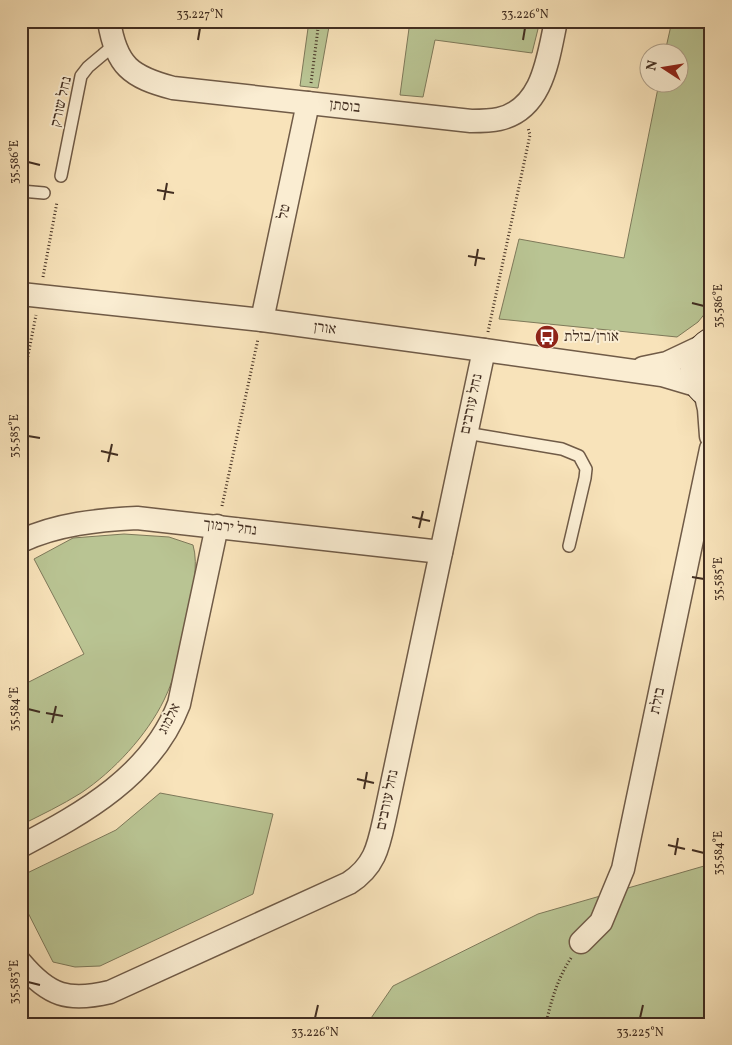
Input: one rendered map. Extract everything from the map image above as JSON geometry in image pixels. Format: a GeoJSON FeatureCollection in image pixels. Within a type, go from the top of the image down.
{"type":"FeatureCollection","features":[{"type":"Feature","properties":{"kind":"street","name":"בוסתן"},"geometry":{"type":"LineString","coordinates":[[109,21],[113,46],[127,67],[146,81],[173,88],[471,121],[499,119],[520,110],[538,89],[548,62],[556,21]]}},
{"type":"Feature","properties":{"kind":"street","name":"טל"},"geometry":{"type":"LineString","coordinates":[[262,320],[308,103]]}},
{"type":"Feature","properties":{"kind":"street","name":"אורן"},"geometry":{"type":"LineString","coordinates":[[21,294],[262,320],[627,370],[676,378],[705,391]]}},
{"type":"Feature","properties":{"kind":"street","name":"אורן"},"geometry":{"type":"LineString","coordinates":[[627,370],[666,363],[709,343]]}},
{"type":"Feature","properties":{"kind":"street"},"geometry":{"type":"LineString","coordinates":[[709,343],[698,353],[694,369],[705,391],[710,409],[711,436]]}},
{"type":"Feature","properties":{"kind":"street","name":"נחל עורבים"},"geometry":{"type":"LineString","coordinates":[[21,963],[36,981],[56,993],[86,998],[110,992],[360,876],[371,864],[379,843],[484,350]]}},
{"type":"Feature","properties":{"kind":"street","name":"בזלת"},"geometry":{"type":"LineString","coordinates":[[580,942],[601,922],[623,869],[709,464]]}},
{"type":"Feature","properties":{"kind":"street","name":"נחל ירמוך"},"geometry":{"type":"LineString","coordinates":[[21,541],[65,526],[105,519],[136,518],[441,552]]}},
{"type":"Feature","properties":{"kind":"street","name":"אלמוג"},"geometry":{"type":"LineString","coordinates":[[21,846],[73,819],[112,792],[147,758],[173,719],[179,704],[217,526]]}},
{"type":"Feature","properties":{"kind":"lane","name":"נחל שורק"},"geometry":{"type":"LineString","coordinates":[[62,176],[81,76],[88,67],[113,46]]}},
{"type":"Feature","properties":{"kind":"lane"},"geometry":{"type":"LineString","coordinates":[[21,191],[44,192]]}},
{"type":"Feature","properties":{"kind":"lane"},"geometry":{"type":"LineString","coordinates":[[466,432],[562,449],[579,456],[586,469],[585,478],[569,546]]}},
{"type":"Feature","properties":{"kind":"path"},"geometry":{"type":"LineString","coordinates":[[308,103],[319,21]]}},
{"type":"Feature","properties":{"kind":"path"},"geometry":{"type":"LineString","coordinates":[[484,350],[530,135],[520,110]]}},
{"type":"Feature","properties":{"kind":"path"},"geometry":{"type":"LineString","coordinates":[[217,526],[262,320]]}},
{"type":"Feature","properties":{"kind":"path"},"geometry":{"type":"LineString","coordinates":[[546,1024],[551,1001],[562,972],[580,942]]}},
{"type":"Feature","properties":{"kind":"green space"},"geometry":{"type":"Polygon","coordinates":[[[309,21],[330,21],[318,88],[300,86],[309,21]]]}},
{"type":"Feature","properties":{"kind":"green space"},"geometry":{"type":"Polygon","coordinates":[[[410,21],[540,21],[532,53],[435,40],[423,97],[400,95],[410,21]]]}},
{"type":"Feature","properties":{"kind":"green space"},"geometry":{"type":"Polygon","coordinates":[[[672,21],[711,21],[711,306],[698,322],[677,337],[499,319],[519,239],[624,258],[657,92],[690,92],[690,42],[667,42],[672,21]]]}},
{"type":"Feature","properties":{"kind":"green space"},"geometry":{"type":"Polygon","coordinates":[[[124,534],[169,537],[193,545],[195,571],[193,590],[176,669],[157,713],[139,739],[117,763],[81,793],[21,825],[21,784],[27,781],[21,770],[21,686],[84,654],[34,559],[73,538],[124,534]]]}},
{"type":"Feature","properties":{"kind":"green space"},"geometry":{"type":"Polygon","coordinates":[[[160,793],[273,814],[253,894],[100,966],[75,967],[53,962],[21,899],[21,876],[116,830],[160,793]]]}},
{"type":"Feature","properties":{"kind":"green space"},"geometry":{"type":"Polygon","coordinates":[[[711,864],[711,1024],[367,1024],[393,986],[538,914],[711,864]]]}},
{"type":"Feature","properties":{"kind":"place","name":"אורן/בזלת"},"geometry":{"type":"Point","coordinates":[547,337]}}]}
